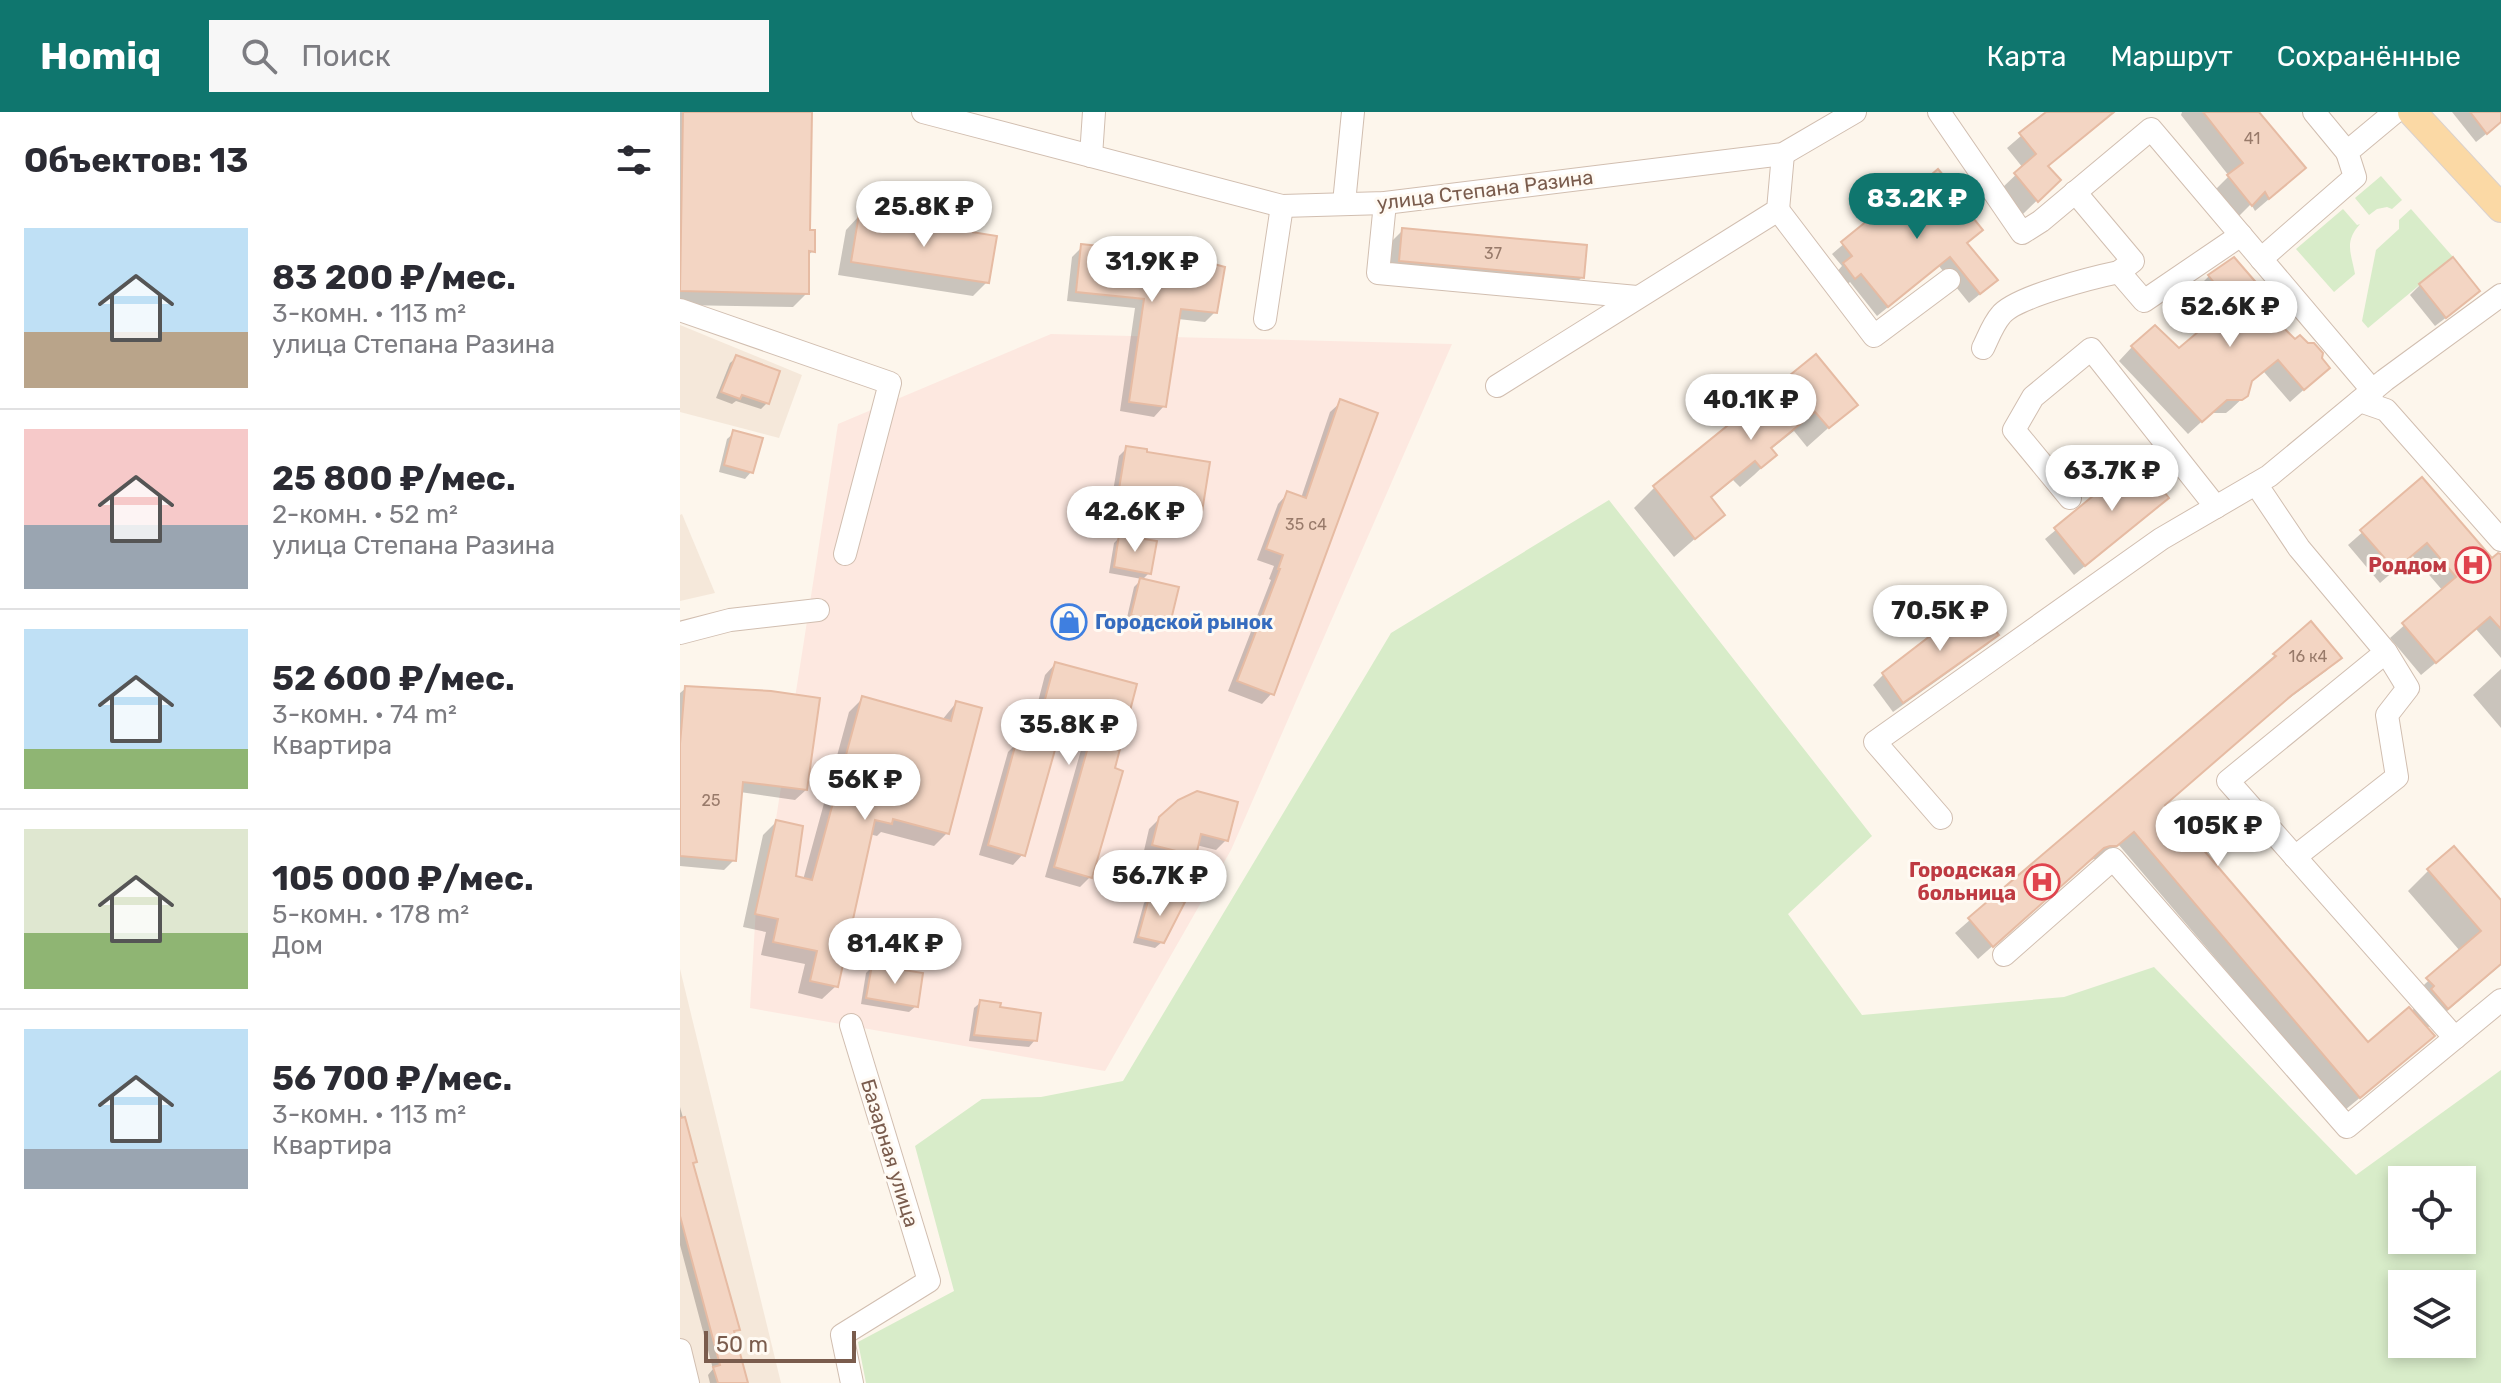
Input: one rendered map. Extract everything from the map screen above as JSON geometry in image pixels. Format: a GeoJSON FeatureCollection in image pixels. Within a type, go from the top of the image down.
{"type":"FeatureCollection","features":[{"type":"Feature","properties":{"kind":"main road"},"geometry":{"type":"LineString","coordinates":[[2412,112],[2501,208]]}},
{"type":"Feature","properties":{"kind":"street","name":"улица Степана Разина"},"geometry":{"type":"LineString","coordinates":[[923,112],[1282,206],[1385,203],[1783,154],[1855,112]]}},
{"type":"Feature","properties":{"kind":"street"},"geometry":{"type":"LineString","coordinates":[[1091,156],[1094,112]]}},
{"type":"Feature","properties":{"kind":"street"},"geometry":{"type":"LineString","coordinates":[[1344,203],[1353,112]]}},
{"type":"Feature","properties":{"kind":"street"},"geometry":{"type":"LineString","coordinates":[[1939,112],[2022,233],[2041,221],[2151,129],[2261,259],[2366,396],[2386,410],[2501,540]]}},
{"type":"Feature","properties":{"kind":"street"},"geometry":{"type":"LineString","coordinates":[[2261,259],[2355,177],[2347,152],[2314,112]]}},
{"type":"Feature","properties":{"kind":"street"},"geometry":{"type":"LineString","coordinates":[[2347,152],[2395,112]]}},
{"type":"Feature","properties":{"kind":"street"},"geometry":{"type":"LineString","coordinates":[[1783,154],[1778,210],[1874,336],[1949,280]]}},
{"type":"Feature","properties":{"kind":"street"},"geometry":{"type":"LineString","coordinates":[[1983,348],[2002,313],[2019,303],[2079,280],[2119,272],[2133,261],[2075,192]]}},
{"type":"Feature","properties":{"kind":"street"},"geometry":{"type":"LineString","coordinates":[[1385,203],[1378,273],[1637,297]]}},
{"type":"Feature","properties":{"kind":"street"},"geometry":{"type":"LineString","coordinates":[[1265,319],[1282,206]]}},
{"type":"Feature","properties":{"kind":"street"},"geometry":{"type":"LineString","coordinates":[[1497,386],[1778,210]]}},
{"type":"Feature","properties":{"kind":"street"},"geometry":{"type":"LineString","coordinates":[[2119,272],[2144,301],[2241,235]]}},
{"type":"Feature","properties":{"kind":"street"},"geometry":{"type":"LineString","coordinates":[[1941,818],[1875,742],[2161,539],[2269,476],[2366,396],[2501,295]]}},
{"type":"Feature","properties":{"kind":"street"},"geometry":{"type":"LineString","coordinates":[[680,310],[890,383],[845,554]]}},
{"type":"Feature","properties":{"kind":"street"},"geometry":{"type":"LineString","coordinates":[[2070,498],[2014,430],[2033,397],[2091,349],[2216,507]]}},
{"type":"Feature","properties":{"kind":"street"},"geometry":{"type":"LineString","coordinates":[[2256,484],[2299,548],[2386,652],[2408,688],[2387,715],[2397,777],[2295,857]]}},
{"type":"Feature","properties":{"kind":"street"},"geometry":{"type":"LineString","coordinates":[[680,633],[730,620],[818,610]]}},
{"type":"Feature","properties":{"kind":"street"},"geometry":{"type":"LineString","coordinates":[[2386,652],[2228,781],[2455,1038]]}},
{"type":"Feature","properties":{"kind":"street"},"geometry":{"type":"LineString","coordinates":[[2004,955],[2113,859],[2347,1127],[2501,1000]]}},
{"type":"Feature","properties":{"kind":"street","name":"Базарная улица"},"geometry":{"type":"LineString","coordinates":[[851,1025],[929,1281],[842,1335],[852,1383]]}},
{"type":"Feature","properties":{"kind":"street"},"geometry":{"type":"LineString","coordinates":[[680,1350],[688,1383]]}},
{"type":"Feature","properties":{"kind":"shaded area"},"geometry":{"type":"Polygon","coordinates":[[[680,325],[802,375],[779,438],[680,412],[680,325]]]}},
{"type":"Feature","properties":{"kind":"shaded area","name":"Городской рынок"},"geometry":{"type":"Polygon","coordinates":[[[1051,334],[1452,344],[1231,850],[1105,1071],[750,1008],[756,907],[776,819],[838,424],[1051,334]]]}},
{"type":"Feature","properties":{"kind":"shaded area"},"geometry":{"type":"Polygon","coordinates":[[[680,515],[715,593],[680,601],[680,515]]]}},
{"type":"Feature","properties":{"kind":"shaded area"},"geometry":{"type":"Polygon","coordinates":[[[680,969],[781,1383],[680,1383],[680,969]]]}},
{"type":"Feature","properties":{"kind":"green space"},"geometry":{"type":"Polygon","coordinates":[[[2381,176],[2402,200],[2392,209],[2377,209],[2369,215],[2355,198],[2381,176]]]}},
{"type":"Feature","properties":{"kind":"green space"},"geometry":{"type":"Polygon","coordinates":[[[2343,209],[2357,225],[2360,224],[2350,242],[2355,274],[2334,292],[2296,249],[2343,209]]]}},
{"type":"Feature","properties":{"kind":"green space"},"geometry":{"type":"Polygon","coordinates":[[[2411,209],[2453,257],[2368,328],[2362,321],[2376,250],[2399,229],[2399,220],[2411,209]]]}},
{"type":"Feature","properties":{"kind":"green space"},"geometry":{"type":"Polygon","coordinates":[[[1609,500],[1872,836],[1788,914],[1862,1015],[2064,997],[2154,967],[2356,1175],[2501,1070],[2501,1383],[866,1383],[858,1342],[954,1291],[915,1146],[982,1099],[1041,1097],[1123,1081],[1391,633],[1609,500]]]}},
{"type":"Feature","properties":{"kind":"building"},"geometry":{"type":"Polygon","coordinates":[[[683,112],[812,112],[810,230],[815,230],[815,252],[809,251],[809,294],[680,291],[683,112]]]}},
{"type":"Feature","properties":{"kind":"building"},"geometry":{"type":"Polygon","coordinates":[[[2046,112],[2114,112],[2048,166],[2061,180],[2038,202],[2014,173],[2036,154],[2019,133],[2046,112]]]}},
{"type":"Feature","properties":{"kind":"building"},"geometry":{"type":"Polygon","coordinates":[[[2203,112],[2259,112],[2306,168],[2269,199],[2265,192],[2252,206],[2227,175],[2243,163],[2203,112]]]}},
{"type":"Feature","properties":{"kind":"building"},"geometry":{"type":"Polygon","coordinates":[[[2470,112],[2501,112],[2501,122],[2487,134],[2470,112]]]}},
{"type":"Feature","properties":{"kind":"building"},"geometry":{"type":"Polygon","coordinates":[[[1938,169],[1964,200],[1961,203],[1983,230],[1967,243],[1998,280],[1980,294],[1950,257],[1888,307],[1861,274],[1855,279],[1843,263],[1852,256],[1841,242],[1900,194],[1904,198],[1938,169]]]}},
{"type":"Feature","properties":{"kind":"building"},"geometry":{"type":"Polygon","coordinates":[[[859,214],[997,236],[989,283],[851,262],[859,214]]]}},
{"type":"Feature","properties":{"kind":"building"},"geometry":{"type":"Polygon","coordinates":[[[1402,228],[1587,245],[1584,278],[1399,261],[1402,228]]]}},
{"type":"Feature","properties":{"kind":"building"},"geometry":{"type":"Polygon","coordinates":[[[1081,244],[1181,255],[1225,267],[1217,313],[1181,309],[1166,407],[1129,402],[1144,299],[1076,292],[1081,244]]]}},
{"type":"Feature","properties":{"kind":"building"},"geometry":{"type":"Polygon","coordinates":[[[2234,257],[2260,287],[2254,292],[2263,303],[2260,305],[2295,339],[2300,335],[2308,343],[2314,343],[2330,368],[2304,390],[2278,360],[2252,381],[2248,396],[2242,400],[2227,400],[2202,422],[2131,346],[2155,325],[2179,348],[2231,304],[2208,275],[2234,257]]]}},
{"type":"Feature","properties":{"kind":"building"},"geometry":{"type":"Polygon","coordinates":[[[2453,257],[2480,291],[2446,318],[2419,284],[2453,257]]]}},
{"type":"Feature","properties":{"kind":"building"},"geometry":{"type":"Polygon","coordinates":[[[1816,354],[1858,405],[1829,428],[1815,412],[1771,448],[1777,455],[1761,468],[1755,461],[1711,497],[1725,515],[1695,539],[1653,486],[1816,354]]]}},
{"type":"Feature","properties":{"kind":"building"},"geometry":{"type":"Polygon","coordinates":[[[736,355],[780,371],[769,404],[721,392],[736,355]]]}},
{"type":"Feature","properties":{"kind":"building"},"geometry":{"type":"Polygon","coordinates":[[[1340,399],[1378,413],[1274,695],[1237,681],[1280,569],[1283,555],[1266,549],[1287,491],[1306,498],[1340,399]]]}},
{"type":"Feature","properties":{"kind":"building"},"geometry":{"type":"Polygon","coordinates":[[[733,430],[763,438],[753,473],[724,465],[733,430]]]}},
{"type":"Feature","properties":{"kind":"building"},"geometry":{"type":"Polygon","coordinates":[[[1126,446],[1210,462],[1202,512],[1118,495],[1126,446]]]}},
{"type":"Feature","properties":{"kind":"building"},"geometry":{"type":"Polygon","coordinates":[[[2138,459],[2169,498],[2085,566],[2054,528],[2138,459]]]}},
{"type":"Feature","properties":{"kind":"building","name":"Роддом"},"geometry":{"type":"Polygon","coordinates":[[[2422,477],[2492,558],[2501,554],[2501,629],[2490,617],[2436,663],[2402,623],[2456,577],[2427,543],[2395,570],[2360,530],[2422,477]]]}},
{"type":"Feature","properties":{"kind":"building"},"geometry":{"type":"Polygon","coordinates":[[[1119,535],[1157,541],[1151,574],[1114,567],[1119,535]]]}},
{"type":"Feature","properties":{"kind":"building"},"geometry":{"type":"Polygon","coordinates":[[[1140,578],[1179,587],[1170,624],[1131,615],[1140,578]]]}},
{"type":"Feature","properties":{"kind":"building"},"geometry":{"type":"Polygon","coordinates":[[[1973,603],[1999,635],[1903,703],[1882,673],[1973,603]]]}},
{"type":"Feature","properties":{"kind":"building","name":"Городская больница"},"geometry":{"type":"Polygon","coordinates":[[[2311,621],[2342,658],[2292,695],[2165,805],[2368,1042],[2409,1007],[2435,1036],[2360,1098],[2134,832],[2117,846],[2104,848],[1993,947],[1968,918],[2276,656],[2273,654],[2311,621]]]}},
{"type":"Feature","properties":{"kind":"building"},"geometry":{"type":"Polygon","coordinates":[[[1055,662],[1137,684],[1115,768],[1123,771],[1092,878],[1054,867],[1092,733],[1062,725],[1025,856],[988,845],[1017,739],[1033,744],[1055,662]]]}},
{"type":"Feature","properties":{"kind":"building"},"geometry":{"type":"Polygon","coordinates":[[[685,686],[771,691],[820,698],[807,790],[743,782],[736,861],[680,856],[680,744],[685,686]]]}},
{"type":"Feature","properties":{"kind":"building"},"geometry":{"type":"Polygon","coordinates":[[[862,696],[951,721],[956,701],[982,708],[949,834],[893,819],[892,824],[875,820],[838,987],[810,981],[817,951],[773,942],[778,919],[755,914],[776,820],[803,826],[796,876],[812,880],[862,696]]]}},
{"type":"Feature","properties":{"kind":"building"},"geometry":{"type":"Polygon","coordinates":[[[1197,791],[1238,802],[1228,841],[1201,834],[1196,856],[1152,845],[1159,817],[1178,800],[1197,791]]]}},
{"type":"Feature","properties":{"kind":"building"},"geometry":{"type":"Polygon","coordinates":[[[2454,846],[2501,900],[2501,964],[2448,1009],[2426,978],[2481,931],[2427,869],[2454,846]]]}},
{"type":"Feature","properties":{"kind":"building"},"geometry":{"type":"Polygon","coordinates":[[[1150,894],[1185,902],[1164,943],[1138,937],[1150,894]]]}},
{"type":"Feature","properties":{"kind":"building"},"geometry":{"type":"Polygon","coordinates":[[[872,965],[923,973],[918,1007],[866,998],[872,965]]]}},
{"type":"Feature","properties":{"kind":"building"},"geometry":{"type":"Polygon","coordinates":[[[980,1000],[1001,1003],[1000,1007],[1041,1013],[1037,1041],[974,1035],[980,1000]]]}},
{"type":"Feature","properties":{"kind":"building"},"geometry":{"type":"Polygon","coordinates":[[[685,1117],[697,1162],[693,1163],[740,1330],[734,1331],[748,1383],[718,1383],[713,1367],[720,1365],[680,1216],[680,1118],[685,1117]]]}},
{"type":"Feature","properties":{"kind":"place","name":"Роддом"},"geometry":{"type":"Point","coordinates":[2473,565]}},
{"type":"Feature","properties":{"kind":"place","name":"Городской рынок"},"geometry":{"type":"Point","coordinates":[1069,622]}},
{"type":"Feature","properties":{"kind":"place","name":"Городская больница"},"geometry":{"type":"Point","coordinates":[2042,882]}}]}
